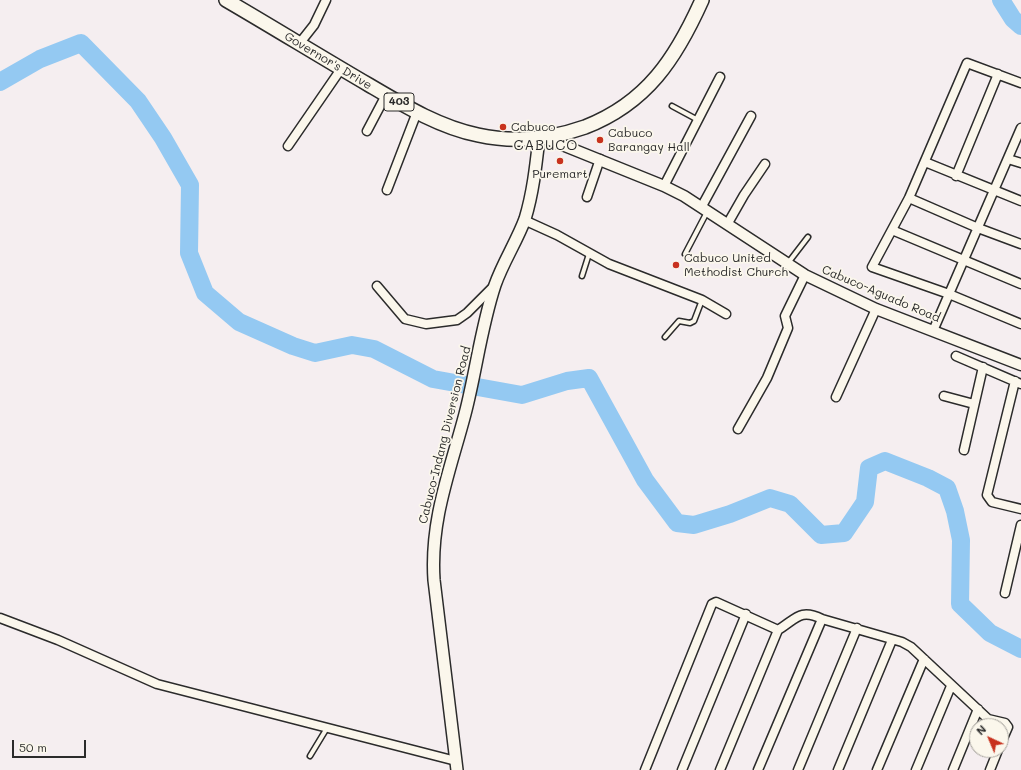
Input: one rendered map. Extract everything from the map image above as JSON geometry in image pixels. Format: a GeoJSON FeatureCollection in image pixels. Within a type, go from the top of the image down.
{"type":"FeatureCollection","features":[{"type":"Feature","properties":{"kind":"main road","name":"Governor's Drive"},"geometry":{"type":"LineString","coordinates":[[226,0],[341,69],[417,112],[457,129],[479,136],[505,139],[542,138],[591,124],[626,105],[646,90],[663,71],[676,52],[702,0]]}},
{"type":"Feature","properties":{"kind":"main road","name":"Cabuco-Indang Diversion Road"},"geometry":{"type":"LineString","coordinates":[[456,766],[435,595],[433,554],[435,530],[442,494],[465,414],[496,284],[524,220],[532,191],[542,138]]}},
{"type":"Feature","properties":{"kind":"street"},"geometry":{"type":"LineString","coordinates":[[300,44],[314,25],[326,0]]}},
{"type":"Feature","properties":{"kind":"street"},"geometry":{"type":"LineString","coordinates":[[1021,83],[967,63],[909,198],[872,267],[950,294],[1021,324]]}},
{"type":"Feature","properties":{"kind":"street"},"geometry":{"type":"LineString","coordinates":[[288,146],[341,69]]}},
{"type":"Feature","properties":{"kind":"street"},"geometry":{"type":"LineString","coordinates":[[956,176],[998,74]]}},
{"type":"Feature","properties":{"kind":"street"},"geometry":{"type":"LineString","coordinates":[[664,186],[720,77]]}},
{"type":"Feature","properties":{"kind":"street"},"geometry":{"type":"LineString","coordinates":[[367,131],[386,95]]}},
{"type":"Feature","properties":{"kind":"street"},"geometry":{"type":"LineString","coordinates":[[387,190],[417,112]]}},
{"type":"Feature","properties":{"kind":"street"},"geometry":{"type":"LineString","coordinates":[[705,208],[751,116]]}},
{"type":"Feature","properties":{"kind":"street"},"geometry":{"type":"LineString","coordinates":[[933,331],[1021,128]]}},
{"type":"Feature","properties":{"kind":"street","name":"Cabuco-Aguado Road"},"geometry":{"type":"LineString","coordinates":[[542,138],[600,159],[664,186],[705,208],[806,275],[876,309],[1021,365]]}},
{"type":"Feature","properties":{"kind":"street"},"geometry":{"type":"LineString","coordinates":[[588,197],[600,159]]}},
{"type":"Feature","properties":{"kind":"street"},"geometry":{"type":"LineString","coordinates":[[1008,159],[1021,163]]}},
{"type":"Feature","properties":{"kind":"street"},"geometry":{"type":"LineString","coordinates":[[925,162],[1021,202]]}},
{"type":"Feature","properties":{"kind":"street"},"geometry":{"type":"LineString","coordinates":[[728,223],[744,195],[765,164]]}},
{"type":"Feature","properties":{"kind":"street"},"geometry":{"type":"LineString","coordinates":[[909,198],[978,228],[1021,244]]}},
{"type":"Feature","properties":{"kind":"street"},"geometry":{"type":"LineString","coordinates":[[524,220],[557,235],[609,264],[702,300],[726,314]]}},
{"type":"Feature","properties":{"kind":"street"},"geometry":{"type":"LineString","coordinates":[[892,230],[1021,284]]}},
{"type":"Feature","properties":{"kind":"street"},"geometry":{"type":"LineString","coordinates":[[738,429],[768,378],[788,328],[785,316],[806,275]]}},
{"type":"Feature","properties":{"kind":"street"},"geometry":{"type":"LineString","coordinates":[[377,286],[405,319],[426,324],[457,320],[467,313],[496,284]]}},
{"type":"Feature","properties":{"kind":"street"},"geometry":{"type":"LineString","coordinates":[[836,397],[876,309]]}},
{"type":"Feature","properties":{"kind":"street"},"geometry":{"type":"LineString","coordinates":[[956,356],[1018,383],[987,495],[992,502],[1021,508]]}},
{"type":"Feature","properties":{"kind":"street"},"geometry":{"type":"LineString","coordinates":[[964,450],[983,367]]}},
{"type":"Feature","properties":{"kind":"street"},"geometry":{"type":"LineString","coordinates":[[944,396],[974,404]]}},
{"type":"Feature","properties":{"kind":"street"},"geometry":{"type":"LineString","coordinates":[[1005,593],[1021,525]]}},
{"type":"Feature","properties":{"kind":"street"},"geometry":{"type":"LineString","coordinates":[[645,770],[712,604],[716,602],[746,614],[778,630]]}},
{"type":"Feature","properties":{"kind":"street"},"geometry":{"type":"LineString","coordinates":[[720,770],[778,630],[805,613],[857,628],[911,647],[987,718]]}},
{"type":"Feature","properties":{"kind":"street"},"geometry":{"type":"LineString","coordinates":[[682,770],[746,614]]}},
{"type":"Feature","properties":{"kind":"street"},"geometry":{"type":"LineString","coordinates":[[0,618],[58,640],[157,684],[327,728],[456,766]]}},
{"type":"Feature","properties":{"kind":"street"},"geometry":{"type":"LineString","coordinates":[[758,770],[822,619]]}},
{"type":"Feature","properties":{"kind":"street"},"geometry":{"type":"LineString","coordinates":[[798,770],[857,628]]}},
{"type":"Feature","properties":{"kind":"street"},"geometry":{"type":"LineString","coordinates":[[838,770],[892,640]]}},
{"type":"Feature","properties":{"kind":"street"},"geometry":{"type":"LineString","coordinates":[[877,770],[924,659]]}},
{"type":"Feature","properties":{"kind":"street"},"geometry":{"type":"LineString","coordinates":[[916,770],[951,686]]}},
{"type":"Feature","properties":{"kind":"street"},"geometry":{"type":"LineString","coordinates":[[953,770],[978,709]]}},
{"type":"Feature","properties":{"kind":"street"},"geometry":{"type":"LineString","coordinates":[[990,770],[995,758]]}},
{"type":"Feature","properties":{"kind":"lane"},"geometry":{"type":"LineString","coordinates":[[672,106],[698,120]]}},
{"type":"Feature","properties":{"kind":"lane"},"geometry":{"type":"LineString","coordinates":[[684,254],[705,208]]}},
{"type":"Feature","properties":{"kind":"lane"},"geometry":{"type":"LineString","coordinates":[[788,263],[808,237]]}},
{"type":"Feature","properties":{"kind":"lane"},"geometry":{"type":"LineString","coordinates":[[582,276],[589,254]]}},
{"type":"Feature","properties":{"kind":"lane"},"geometry":{"type":"LineString","coordinates":[[665,337],[679,321],[690,323],[694,321],[702,300]]}},
{"type":"Feature","properties":{"kind":"lane"},"geometry":{"type":"LineString","coordinates":[[310,756],[327,728]]}},
{"type":"Feature","properties":{"kind":"waterway"},"geometry":{"type":"LineString","coordinates":[[1001,0],[1013,19],[1021,26]]}},
{"type":"Feature","properties":{"kind":"waterway"},"geometry":{"type":"LineString","coordinates":[[0,82],[40,59],[81,43],[138,101],[163,138],[190,185],[189,253],[205,293],[239,322],[293,346],[315,353],[352,345],[374,349],[433,379],[522,395],[567,381],[589,378],[645,480],[677,523],[694,525],[730,514],[770,498],[790,504],[821,535],[844,533],[865,502],[869,468],[885,461],[928,478],[947,488],[955,511],[961,540],[960,604],[990,633],[1021,649]]}},
{"type":"Feature","properties":{"kind":"place","name":"Cabuco"},"geometry":{"type":"Point","coordinates":[503,127]}},
{"type":"Feature","properties":{"kind":"place","name":"Cabuco Barangay Hall"},"geometry":{"type":"Point","coordinates":[600,140]}},
{"type":"Feature","properties":{"kind":"place","name":"Puremart"},"geometry":{"type":"Point","coordinates":[560,161]}},
{"type":"Feature","properties":{"kind":"place","name":"Cabuco United Methodist Church"},"geometry":{"type":"Point","coordinates":[676,265]}},
{"type":"Feature","properties":{"kind":"district","name":"CABUCO"},"geometry":{"type":"Point","coordinates":[546,146]}}]}
